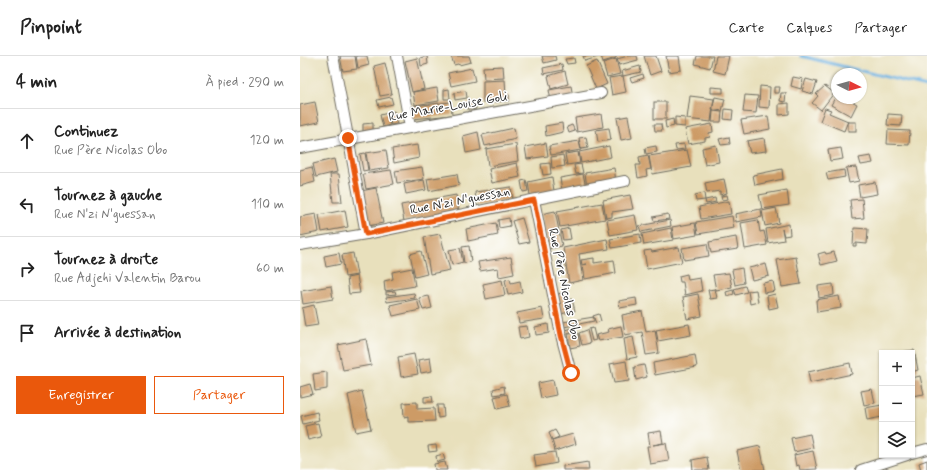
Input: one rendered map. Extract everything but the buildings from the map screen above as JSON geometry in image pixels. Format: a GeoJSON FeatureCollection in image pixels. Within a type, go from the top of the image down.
{"type":"FeatureCollection","features":[{"type":"Feature","properties":{"kind":"street"},"geometry":{"type":"LineString","coordinates":[[333,56],[366,234]]}},
{"type":"Feature","properties":{"kind":"street"},"geometry":{"type":"LineString","coordinates":[[397,56],[410,127]]}},
{"type":"Feature","properties":{"kind":"street","name":"Rue Marie-Louise Goli"},"geometry":{"type":"LineString","coordinates":[[300,148],[348,138],[601,93]]}},
{"type":"Feature","properties":{"kind":"street","name":"Rue N'zi N'guessan"},"geometry":{"type":"LineString","coordinates":[[300,245],[366,234],[625,181]]}},
{"type":"Feature","properties":{"kind":"street","name":"Rue Père Nicolas Obo"},"geometry":{"type":"LineString","coordinates":[[534,200],[561,335],[571,373]]}},
{"type":"Feature","properties":{"kind":"street"},"geometry":{"type":"LineString","coordinates":[[915,452],[927,449]]}},
{"type":"Feature","properties":{"kind":"street"},"geometry":{"type":"LineString","coordinates":[[861,470],[898,458]]}},
{"type":"Feature","properties":{"kind":"waterway"},"geometry":{"type":"LineString","coordinates":[[801,56],[927,87]]}},
{"type":"Feature","properties":{"kind":"route"},"geometry":{"type":"LineString","coordinates":[[348,138],[366,234],[534,200],[561,335],[571,373]]}}]}
